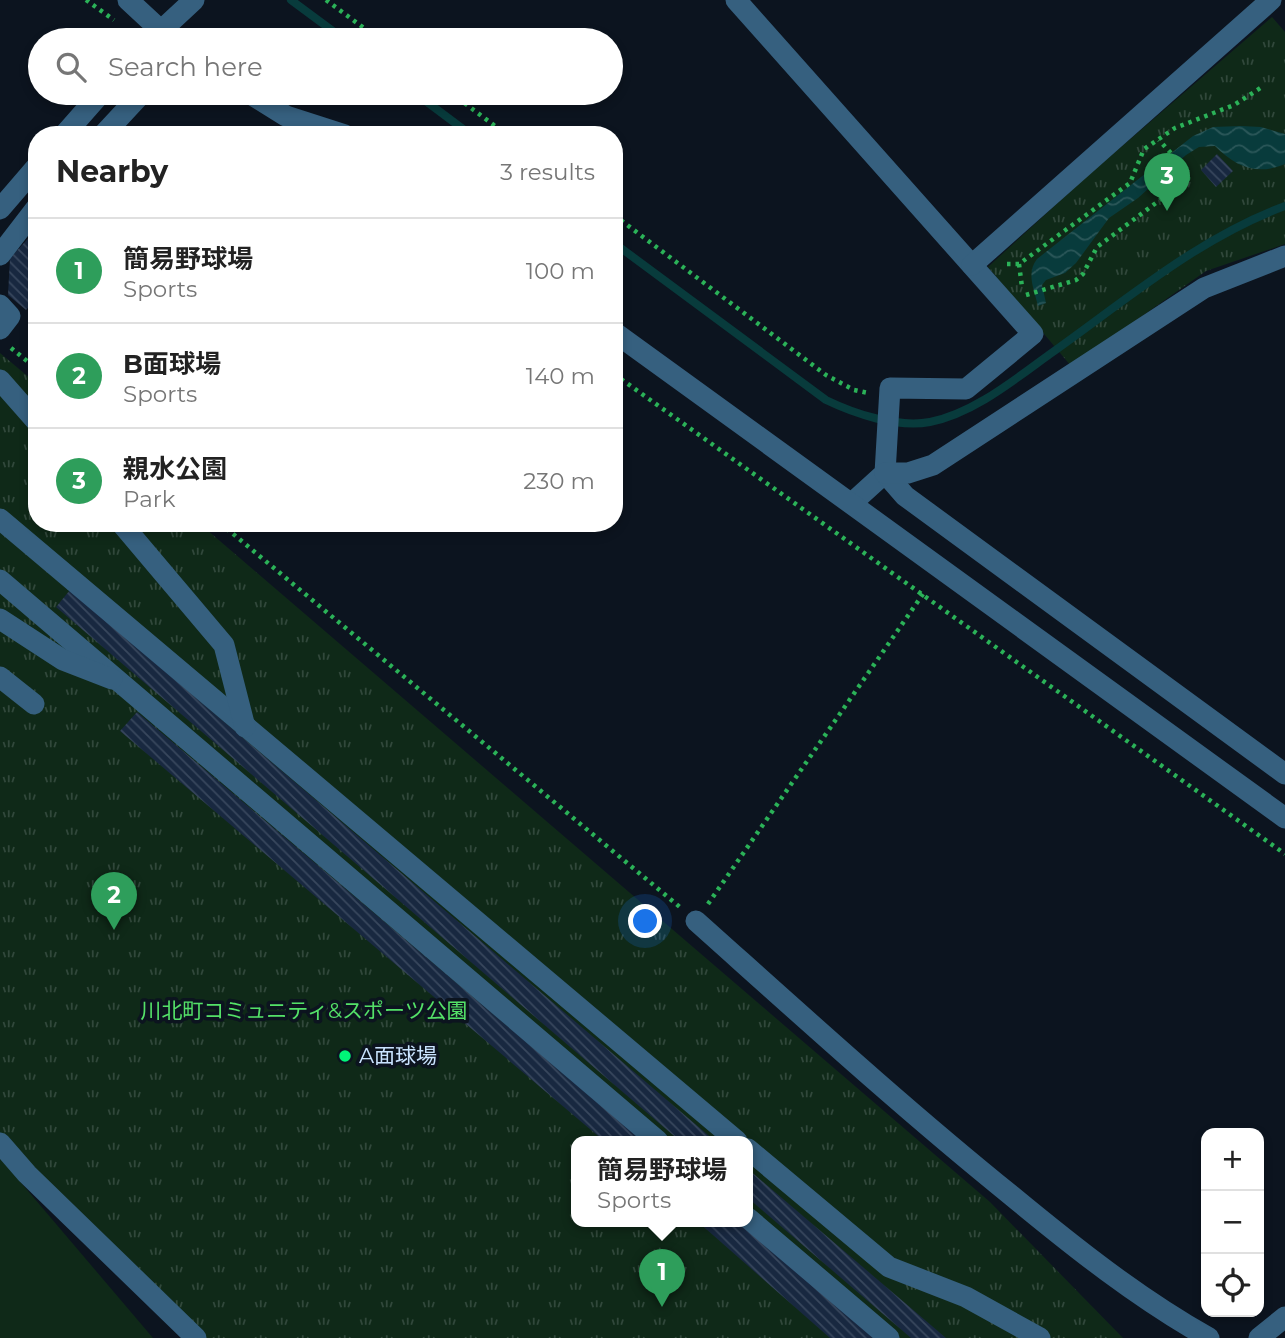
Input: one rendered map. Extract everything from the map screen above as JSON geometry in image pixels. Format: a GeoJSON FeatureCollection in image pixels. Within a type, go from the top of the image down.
{"type":"FeatureCollection","features":[{"type":"Feature","properties":{"kind":"street"},"geometry":{"type":"LineString","coordinates":[[128,0],[153,28]]}},
{"type":"Feature","properties":{"kind":"street"},"geometry":{"type":"LineString","coordinates":[[169,28],[194,0]]}},
{"type":"Feature","properties":{"kind":"street"},"geometry":{"type":"LineString","coordinates":[[736,0],[1033,334],[966,389],[890,388],[885,462],[905,496],[1285,774]]}},
{"type":"Feature","properties":{"kind":"street"},"geometry":{"type":"LineString","coordinates":[[972,265],[1271,0]]}},
{"type":"Feature","properties":{"kind":"street"},"geometry":{"type":"LineString","coordinates":[[72,126],[90,105]]}},
{"type":"Feature","properties":{"kind":"street"},"geometry":{"type":"LineString","coordinates":[[111,126],[131,105]]}},
{"type":"Feature","properties":{"kind":"street"},"geometry":{"type":"LineString","coordinates":[[268,105],[286,116],[317,126]]}},
{"type":"Feature","properties":{"kind":"street"},"geometry":{"type":"LineString","coordinates":[[0,209],[28,176]]}},
{"type":"Feature","properties":{"kind":"street"},"geometry":{"type":"LineString","coordinates":[[0,255],[28,219]]}},
{"type":"Feature","properties":{"kind":"street"},"geometry":{"type":"LineString","coordinates":[[885,462],[908,473],[933,465],[1204,289],[1285,256]]}},
{"type":"Feature","properties":{"kind":"street"},"geometry":{"type":"LineString","coordinates":[[0,304],[10,316],[5,337]]}},
{"type":"Feature","properties":{"kind":"street"},"geometry":{"type":"LineString","coordinates":[[623,338],[1285,818]]}},
{"type":"Feature","properties":{"kind":"street"},"geometry":{"type":"LineString","coordinates":[[0,380],[28,412]]}},
{"type":"Feature","properties":{"kind":"street"},"geometry":{"type":"LineString","coordinates":[[852,503],[885,462]]}},
{"type":"Feature","properties":{"kind":"street"},"geometry":{"type":"LineString","coordinates":[[0,519],[731,1136]]}},
{"type":"Feature","properties":{"kind":"street"},"geometry":{"type":"LineString","coordinates":[[129,532],[224,645],[245,727]]}},
{"type":"Feature","properties":{"kind":"street"},"geometry":{"type":"LineString","coordinates":[[0,580],[652,1136]]}},
{"type":"Feature","properties":{"kind":"street"},"geometry":{"type":"LineString","coordinates":[[0,620],[63,660],[124,683]]}},
{"type":"Feature","properties":{"kind":"street"},"geometry":{"type":"LineString","coordinates":[[0,677],[34,704]]}},
{"type":"Feature","properties":{"kind":"street"},"geometry":{"type":"LineString","coordinates":[[696,921],[956,1151],[1086,1256],[1165,1313],[1209,1338]]}},
{"type":"Feature","properties":{"kind":"street"},"geometry":{"type":"LineString","coordinates":[[0,1143],[27,1174],[196,1338]]}},
{"type":"Feature","properties":{"kind":"street"},"geometry":{"type":"LineString","coordinates":[[753,1154],[889,1266],[966,1297],[1040,1338]]}},
{"type":"Feature","properties":{"kind":"street"},"geometry":{"type":"LineString","coordinates":[[753,1221],[888,1338]]}},
{"type":"Feature","properties":{"kind":"street"},"geometry":{"type":"LineString","coordinates":[[1259,1338],[1285,1317]]}},
{"type":"Feature","properties":{"kind":"path"},"geometry":{"type":"LineString","coordinates":[[326,0],[364,28]]}},
{"type":"Feature","properties":{"kind":"path"},"geometry":{"type":"LineString","coordinates":[[972,265],[1019,264],[1130,183],[1139,155],[1175,128],[1252,96],[1262,87]]}},
{"type":"Feature","properties":{"kind":"path"},"geometry":{"type":"LineString","coordinates":[[466,105],[495,126]]}},
{"type":"Feature","properties":{"kind":"path"},"geometry":{"type":"LineString","coordinates":[[1022,296],[1076,280],[1083,274],[1097,247],[1188,179],[1188,172],[1159,140]]}},
{"type":"Feature","properties":{"kind":"path"},"geometry":{"type":"LineString","coordinates":[[623,222],[826,375],[854,390],[889,398]]}},
{"type":"Feature","properties":{"kind":"path"},"geometry":{"type":"LineString","coordinates":[[5,337],[28,360]]}},
{"type":"Feature","properties":{"kind":"path"},"geometry":{"type":"LineString","coordinates":[[623,380],[1285,854]]}},
{"type":"Feature","properties":{"kind":"path"},"geometry":{"type":"LineString","coordinates":[[231,532],[696,921],[923,594]]}},
{"type":"Feature","properties":{"kind":"green space"},"geometry":{"type":"Polygon","coordinates":[[[1272,17],[1285,32],[1285,244],[1206,271],[1071,366],[988,267],[1084,179],[1272,17]]]}},
{"type":"Feature","properties":{"kind":"green space","name":"川北町コミュニティ&スポーツ公園"},"geometry":{"type":"Polygon","coordinates":[[[0,353],[28,376],[28,532],[209,532],[990,1202],[1123,1338],[183,1338],[0,1158],[0,353]]]}},
{"type":"Feature","properties":{"kind":"green space"},"geometry":{"type":"Polygon","coordinates":[[[0,1158],[153,1338],[0,1338],[0,1158]]]}},
{"type":"Feature","properties":{"kind":"water"},"geometry":{"type":"Polygon","coordinates":[[[1213,127],[1261,127],[1285,134],[1285,164],[1275,168],[1256,169],[1239,164],[1215,146],[1199,147],[1186,155],[1138,198],[1109,218],[1076,263],[1065,273],[1046,280],[1042,285],[1046,303],[1038,306],[1031,276],[1037,259],[1193,136],[1213,127]]]}},
{"type":"Feature","properties":{"kind":"building"},"geometry":{"type":"Polygon","coordinates":[[[1217,154],[1233,171],[1216,187],[1201,170],[1217,154]]]}},
{"type":"Feature","properties":{"kind":"building"},"geometry":{"type":"Polygon","coordinates":[[[28,239],[26,310],[8,295],[10,258],[28,239]]]}},
{"type":"Feature","properties":{"kind":"building"},"geometry":{"type":"Polygon","coordinates":[[[70,590],[709,1136],[674,1136],[56,607],[70,590]]]}},
{"type":"Feature","properties":{"kind":"building"},"geometry":{"type":"Polygon","coordinates":[[[137,712],[637,1136],[598,1136],[120,731],[137,712]]]}},
{"type":"Feature","properties":{"kind":"building"},"geometry":{"type":"Polygon","coordinates":[[[753,1173],[946,1338],[911,1338],[753,1202],[753,1173]]]}},
{"type":"Feature","properties":{"kind":"building"},"geometry":{"type":"Polygon","coordinates":[[[704,1227],[744,1227],[875,1338],[830,1338],[704,1227]]]}},
{"type":"Feature","properties":{"kind":"waterway"},"geometry":{"type":"LineString","coordinates":[[291,0],[329,28]]}},
{"type":"Feature","properties":{"kind":"waterway"},"geometry":{"type":"LineString","coordinates":[[431,105],[459,126]]}},
{"type":"Feature","properties":{"kind":"waterway"},"geometry":{"type":"LineString","coordinates":[[623,250],[826,400],[876,418],[917,423],[946,418],[978,403],[1008,385],[1134,292],[1192,253],[1253,219],[1285,206]]}},
{"type":"Feature","properties":{"kind":"place","name":"親水公園"},"geometry":{"type":"Point","coordinates":[1167,211]}},
{"type":"Feature","properties":{"kind":"place","name":"B面球場"},"geometry":{"type":"Point","coordinates":[114,930]}},
{"type":"Feature","properties":{"kind":"place","name":"A面球場"},"geometry":{"type":"Point","coordinates":[345,1056]}},
{"type":"Feature","properties":{"kind":"place","name":"簡易野球場"},"geometry":{"type":"Point","coordinates":[662,1307]}}]}
